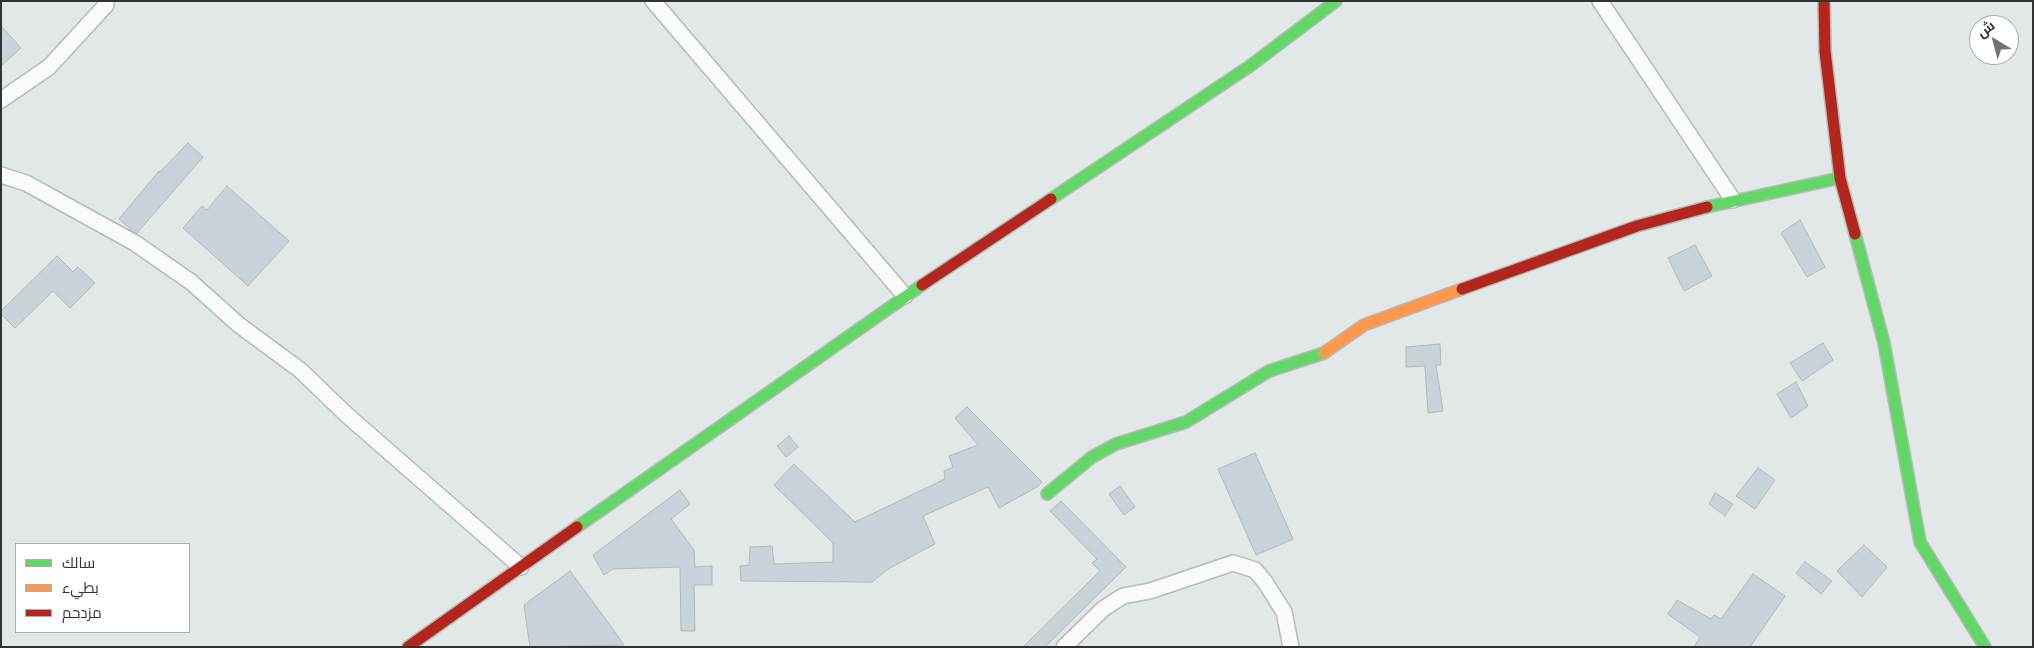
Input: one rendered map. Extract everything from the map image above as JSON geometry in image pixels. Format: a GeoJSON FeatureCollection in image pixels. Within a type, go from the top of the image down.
{"type":"FeatureCollection","features":[{"type":"Feature","properties":{"kind":"street"},"geometry":{"type":"LineString","coordinates":[[1,100],[49,67],[106,5],[106,1]]}},
{"type":"Feature","properties":{"kind":"street"},"geometry":{"type":"LineString","coordinates":[[653,1],[905,296]]}},
{"type":"Feature","properties":{"kind":"street"},"geometry":{"type":"LineString","coordinates":[[408,647],[905,296],[1250,66],[1336,1]]}},
{"type":"Feature","properties":{"kind":"street"},"geometry":{"type":"LineString","coordinates":[[1600,1],[1733,200]]}},
{"type":"Feature","properties":{"kind":"street"},"geometry":{"type":"LineString","coordinates":[[1824,1],[1825,51],[1840,178],[1884,343],[1920,542],[1984,647]]}},
{"type":"Feature","properties":{"kind":"street"},"geometry":{"type":"LineString","coordinates":[[1,175],[26,183],[135,243],[191,282],[239,325],[300,370],[348,416],[521,568]]}},
{"type":"Feature","properties":{"kind":"street"},"geometry":{"type":"LineString","coordinates":[[1047,494],[1092,457],[1116,444],[1186,422],[1269,371],[1321,355],[1364,325],[1638,226],[1733,200],[1840,178]]}},
{"type":"Feature","properties":{"kind":"street"},"geometry":{"type":"LineString","coordinates":[[1064,647],[1103,609],[1123,596],[1150,591],[1233,563],[1255,570],[1265,582],[1284,612],[1291,647]]}},
{"type":"Feature","properties":{"kind":"building"},"geometry":{"type":"Polygon","coordinates":[[[1,26],[21,48],[1,66],[1,26]]]}},
{"type":"Feature","properties":{"kind":"building"},"geometry":{"type":"Polygon","coordinates":[[[188,143],[203,157],[137,233],[134,232],[119,219],[159,171],[188,143]]]}},
{"type":"Feature","properties":{"kind":"building"},"geometry":{"type":"Polygon","coordinates":[[[227,186],[289,241],[248,286],[183,228],[202,206],[207,210],[227,186]]]}},
{"type":"Feature","properties":{"kind":"building"},"geometry":{"type":"Polygon","coordinates":[[[1800,220],[1825,267],[1807,277],[1781,233],[1800,220]]]}},
{"type":"Feature","properties":{"kind":"building"},"geometry":{"type":"Polygon","coordinates":[[[1695,245],[1712,276],[1684,291],[1668,258],[1695,245]]]}},
{"type":"Feature","properties":{"kind":"building"},"geometry":{"type":"Polygon","coordinates":[[[57,256],[73,272],[78,267],[95,283],[70,308],[53,291],[15,328],[1,314],[1,311],[57,256]]]}},
{"type":"Feature","properties":{"kind":"building"},"geometry":{"type":"Polygon","coordinates":[[[1823,343],[1833,360],[1802,381],[1790,363],[1823,343]]]}},
{"type":"Feature","properties":{"kind":"building"},"geometry":{"type":"Polygon","coordinates":[[[1440,344],[1441,365],[1436,365],[1443,411],[1428,413],[1425,366],[1406,367],[1406,347],[1440,344]]]}},
{"type":"Feature","properties":{"kind":"building"},"geometry":{"type":"Polygon","coordinates":[[[1796,382],[1808,406],[1791,418],[1777,394],[1796,382]]]}},
{"type":"Feature","properties":{"kind":"building"},"geometry":{"type":"Polygon","coordinates":[[[967,407],[1042,482],[1037,487],[999,508],[988,487],[923,516],[935,544],[888,569],[872,582],[741,581],[740,566],[749,565],[750,547],[772,546],[774,564],[833,562],[833,543],[774,485],[794,464],[855,522],[945,479],[944,471],[953,467],[949,456],[978,445],[955,418],[967,407]]]}},
{"type":"Feature","properties":{"kind":"building"},"geometry":{"type":"Polygon","coordinates":[[[789,436],[798,447],[786,457],[777,446],[789,436]]]}},
{"type":"Feature","properties":{"kind":"building"},"geometry":{"type":"Polygon","coordinates":[[[1255,453],[1293,539],[1256,555],[1218,469],[1255,453]]]}},
{"type":"Feature","properties":{"kind":"building"},"geometry":{"type":"Polygon","coordinates":[[[1758,468],[1775,480],[1755,509],[1736,496],[1758,468]]]}},
{"type":"Feature","properties":{"kind":"building"},"geometry":{"type":"Polygon","coordinates":[[[1120,486],[1135,507],[1124,515],[1109,494],[1120,486]]]}},
{"type":"Feature","properties":{"kind":"building"},"geometry":{"type":"Polygon","coordinates":[[[680,490],[690,504],[671,519],[694,550],[695,567],[712,566],[712,585],[694,585],[695,631],[681,631],[680,567],[613,569],[604,575],[593,555],[680,490]]]}},
{"type":"Feature","properties":{"kind":"building"},"geometry":{"type":"Polygon","coordinates":[[[1715,493],[1733,504],[1725,516],[1709,504],[1715,493]]]}},
{"type":"Feature","properties":{"kind":"building"},"geometry":{"type":"Polygon","coordinates":[[[1061,501],[1126,567],[1045,647],[1023,647],[1100,571],[1092,563],[1097,559],[1050,511],[1061,501]]]}},
{"type":"Feature","properties":{"kind":"building"},"geometry":{"type":"Polygon","coordinates":[[[1864,545],[1887,567],[1862,597],[1837,571],[1864,545]]]}},
{"type":"Feature","properties":{"kind":"building"},"geometry":{"type":"Polygon","coordinates":[[[1805,562],[1832,581],[1821,594],[1796,573],[1805,562]]]}},
{"type":"Feature","properties":{"kind":"building"},"geometry":{"type":"Polygon","coordinates":[[[570,571],[624,645],[530,647],[524,605],[570,571]]]}},
{"type":"Feature","properties":{"kind":"building"},"geometry":{"type":"Polygon","coordinates":[[[1753,574],[1785,596],[1750,647],[1694,647],[1700,637],[1668,614],[1677,600],[1711,619],[1714,615],[1721,619],[1753,574]]]}},
{"type":"Feature","properties":{"kind":"traffic: fast"},"geometry":{"type":"LineString","coordinates":[[1051,199],[1250,66],[1336,1]]}},
{"type":"Feature","properties":{"kind":"traffic: fast"},"geometry":{"type":"LineString","coordinates":[[1707,207],[1840,178]]}},
{"type":"Feature","properties":{"kind":"traffic: fast"},"geometry":{"type":"LineString","coordinates":[[1855,234],[1884,343],[1920,542],[1985,647]]}},
{"type":"Feature","properties":{"kind":"traffic: fast"},"geometry":{"type":"LineString","coordinates":[[577,527],[922,285]]}},
{"type":"Feature","properties":{"kind":"traffic: fast"},"geometry":{"type":"LineString","coordinates":[[1047,494],[1092,457],[1116,444],[1186,422],[1269,371],[1324,353]]}},
{"type":"Feature","properties":{"kind":"traffic: slow"},"geometry":{"type":"LineString","coordinates":[[1324,353],[1364,325],[1462,289]]}},
{"type":"Feature","properties":{"kind":"traffic: jam"},"geometry":{"type":"LineString","coordinates":[[1824,1],[1825,51],[1840,178],[1855,234]]}},
{"type":"Feature","properties":{"kind":"traffic: jam"},"geometry":{"type":"LineString","coordinates":[[922,285],[1051,199]]}},
{"type":"Feature","properties":{"kind":"traffic: jam"},"geometry":{"type":"LineString","coordinates":[[1462,289],[1637,226],[1707,207]]}},
{"type":"Feature","properties":{"kind":"traffic: jam"},"geometry":{"type":"LineString","coordinates":[[408,647],[577,527]]}}]}
